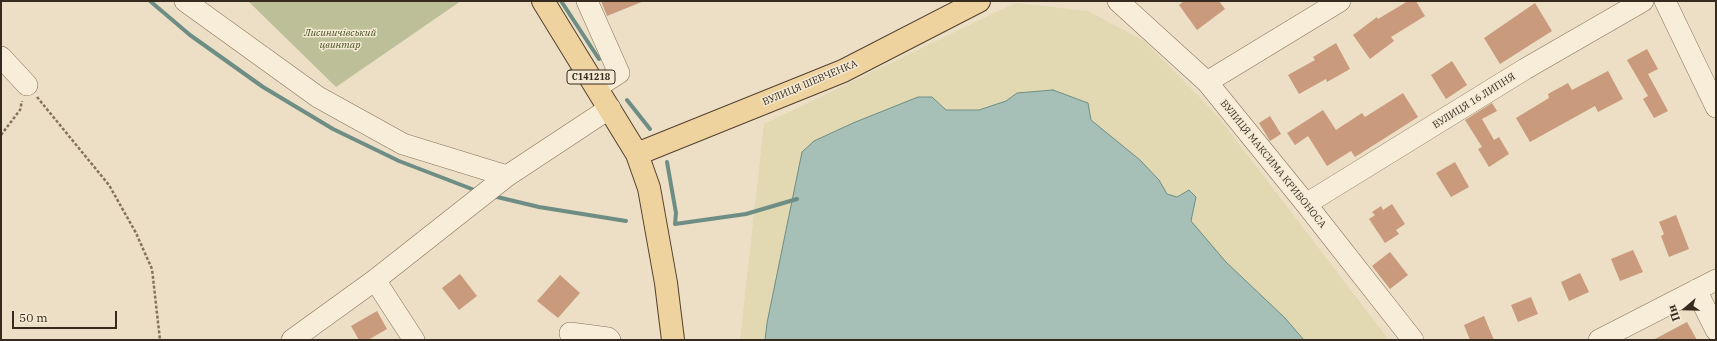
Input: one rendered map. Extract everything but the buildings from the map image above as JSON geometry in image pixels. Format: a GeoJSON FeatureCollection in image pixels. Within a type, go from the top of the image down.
{"type":"FeatureCollection","features":[{"type":"Feature","properties":{"kind":"main road","name":"С141218"},"geometry":{"type":"LineString","coordinates":[[543,1],[637,154]]}},
{"type":"Feature","properties":{"kind":"main road","name":"ВУЛИЦЯ ШЕВЧЕНКА"},"geometry":{"type":"LineString","coordinates":[[637,154],[843,71],[979,1]]}},
{"type":"Feature","properties":{"kind":"main road"},"geometry":{"type":"LineString","coordinates":[[637,154],[649,188],[666,282],[673,340]]}},
{"type":"Feature","properties":{"kind":"street"},"geometry":{"type":"LineString","coordinates":[[185,1],[318,96],[403,144],[499,181]]}},
{"type":"Feature","properties":{"kind":"street"},"geometry":{"type":"LineString","coordinates":[[587,1],[619,73],[597,87]]}},
{"type":"Feature","properties":{"kind":"street","name":"ВУЛИЦЯ МАКСИМА КРИВОНОСА"},"geometry":{"type":"LineString","coordinates":[[1118,1],[1207,82],[1306,204],[1413,340]]}},
{"type":"Feature","properties":{"kind":"street"},"geometry":{"type":"LineString","coordinates":[[1207,82],[1340,1]]}},
{"type":"Feature","properties":{"kind":"street","name":"ВУЛИЦЯ 16 ЛИПНЯ"},"geometry":{"type":"LineString","coordinates":[[1306,204],[1525,69],[1643,1]]}},
{"type":"Feature","properties":{"kind":"street"},"geometry":{"type":"LineString","coordinates":[[1665,1],[1716,107]]}},
{"type":"Feature","properties":{"kind":"street"},"geometry":{"type":"LineString","coordinates":[[1,57],[27,85]]}},
{"type":"Feature","properties":{"kind":"street"},"geometry":{"type":"LineString","coordinates":[[292,340],[375,280],[499,181],[610,108]]}},
{"type":"Feature","properties":{"kind":"street"},"geometry":{"type":"LineString","coordinates":[[375,280],[414,340]]}},
{"type":"Feature","properties":{"kind":"street"},"geometry":{"type":"LineString","coordinates":[[1599,340],[1716,280]]}},
{"type":"Feature","properties":{"kind":"street"},"geometry":{"type":"LineString","coordinates":[[1696,290],[1716,330]]}},
{"type":"Feature","properties":{"kind":"street"},"geometry":{"type":"LineString","coordinates":[[570,333],[608,338],[610,340]]}},
{"type":"Feature","properties":{"kind":"path"},"geometry":{"type":"LineString","coordinates":[[1,135],[20,110],[27,85]]}},
{"type":"Feature","properties":{"kind":"path"},"geometry":{"type":"LineString","coordinates":[[27,85],[109,185],[136,233],[152,269],[160,340]]}},
{"type":"Feature","properties":{"kind":"shaded area"},"geometry":{"type":"Polygon","coordinates":[[[1015,3],[1088,11],[1144,41],[1216,114],[1389,340],[740,340],[764,124],[1015,3]]]}},
{"type":"Feature","properties":{"kind":"green space","name":"Лисиничівський цвинтар"},"geometry":{"type":"Polygon","coordinates":[[[248,1],[461,1],[336,87],[248,1]]]}},
{"type":"Feature","properties":{"kind":"water"},"geometry":{"type":"Polygon","coordinates":[[[1053,90],[1088,103],[1091,120],[1140,160],[1159,180],[1167,194],[1177,197],[1189,190],[1196,197],[1191,221],[1226,262],[1285,318],[1304,340],[765,340],[767,323],[802,152],[814,141],[853,123],[918,97],[932,97],[946,110],[979,110],[1006,101],[1017,93],[1053,90]]]}},
{"type":"Feature","properties":{"kind":"waterway"},"geometry":{"type":"LineString","coordinates":[[150,1],[190,35],[263,87],[333,129],[399,161],[477,191]]}},
{"type":"Feature","properties":{"kind":"waterway"},"geometry":{"type":"LineString","coordinates":[[561,1],[599,59]]}},
{"type":"Feature","properties":{"kind":"waterway"},"geometry":{"type":"LineString","coordinates":[[627,100],[650,129]]}},
{"type":"Feature","properties":{"kind":"waterway"},"geometry":{"type":"LineString","coordinates":[[667,162],[676,213],[675,224],[746,214],[797,199]]}},
{"type":"Feature","properties":{"kind":"waterway"},"geometry":{"type":"LineString","coordinates":[[493,196],[539,207],[626,221]]}}]}
